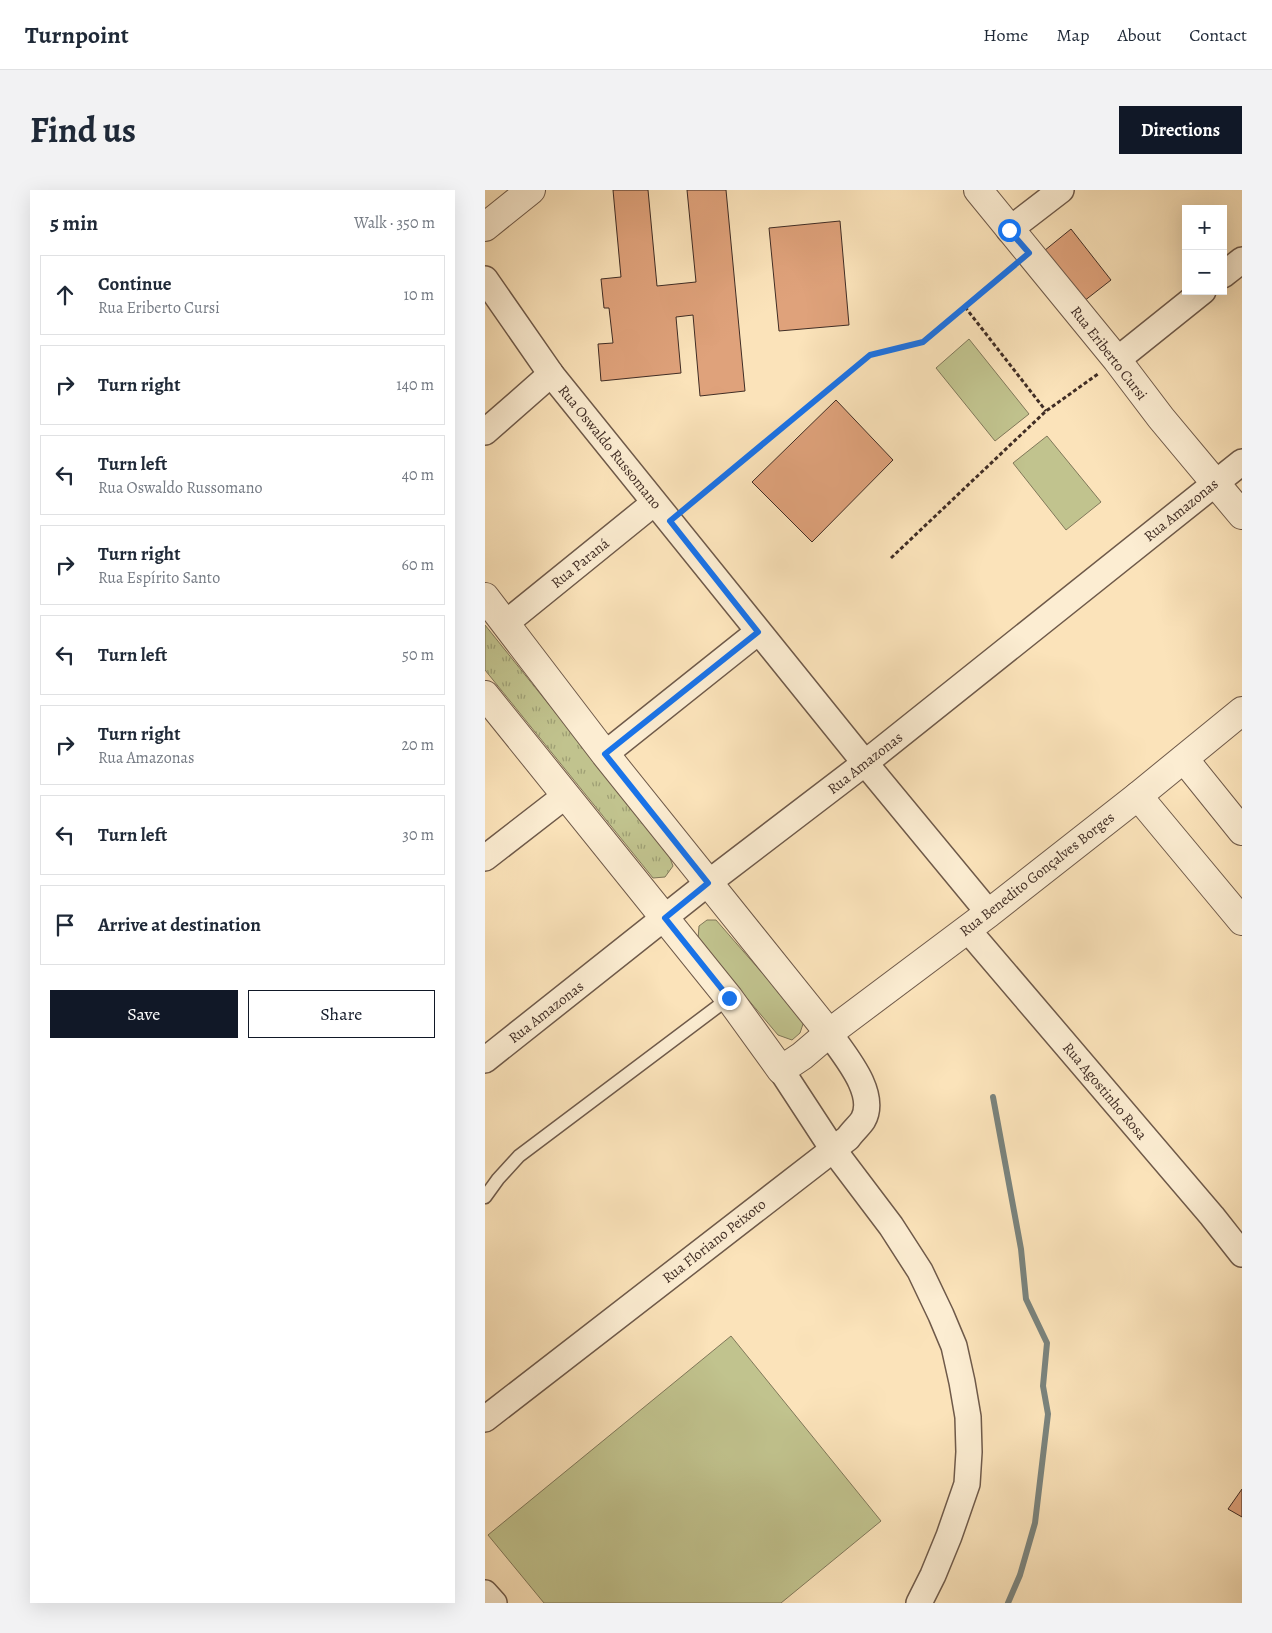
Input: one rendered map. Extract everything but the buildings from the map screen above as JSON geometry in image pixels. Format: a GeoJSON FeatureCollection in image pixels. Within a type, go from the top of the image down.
{"type":"FeatureCollection","features":[{"type":"Feature","properties":{"kind":"street"},"geometry":{"type":"LineString","coordinates":[[485,227],[531,190]]}},
{"type":"Feature","properties":{"kind":"street","name":"Rua Eriberto Cursi"},"geometry":{"type":"LineString","coordinates":[[977,190],[1242,515]]}},
{"type":"Feature","properties":{"kind":"street"},"geometry":{"type":"LineString","coordinates":[[1009,230],[1061,190]]}},
{"type":"Feature","properties":{"kind":"street"},"geometry":{"type":"LineString","coordinates":[[1227,272],[1242,260]]}},
{"type":"Feature","properties":{"kind":"street","name":"Rua Oswaldo Russomano"},"geometry":{"type":"LineString","coordinates":[[485,278],[551,374],[758,632],[989,913]]}},
{"type":"Feature","properties":{"kind":"street"},"geometry":{"type":"LineString","coordinates":[[1117,360],[1198,295]]}},
{"type":"Feature","properties":{"kind":"street"},"geometry":{"type":"LineString","coordinates":[[485,432],[551,374]]}},
{"type":"Feature","properties":{"kind":"street","name":"Rua Amazonas"},"geometry":{"type":"LineString","coordinates":[[485,1060],[708,883],[865,763],[1242,462]]}},
{"type":"Feature","properties":{"kind":"street","name":"Rua Paraná"},"geometry":{"type":"LineString","coordinates":[[506,623],[662,512]]}},
{"type":"Feature","properties":{"kind":"street"},"geometry":{"type":"LineString","coordinates":[[485,597],[605,754],[829,1033]]}},
{"type":"Feature","properties":{"kind":"street"},"geometry":{"type":"LineString","coordinates":[[605,754],[758,632]]}},
{"type":"Feature","properties":{"kind":"street"},"geometry":{"type":"LineString","coordinates":[[485,695],[729,998],[781,1070],[833,1148],[891,1226],[920,1271],[954,1346],[967,1417],[969,1452],[967,1484],[943,1552],[919,1603]]}},
{"type":"Feature","properties":{"kind":"street","name":"Rua Benedito Gonçalves Borges"},"geometry":{"type":"LineString","coordinates":[[781,1070],[989,913],[1138,796],[1242,711]]}},
{"type":"Feature","properties":{"kind":"street"},"geometry":{"type":"LineString","coordinates":[[1184,759],[1242,832]]}},
{"type":"Feature","properties":{"kind":"street"},"geometry":{"type":"LineString","coordinates":[[485,858],[565,796]]}},
{"type":"Feature","properties":{"kind":"street"},"geometry":{"type":"LineString","coordinates":[[1138,796],[1242,922]]}},
{"type":"Feature","properties":{"kind":"street","name":"Rua Agostinho Rosa"},"geometry":{"type":"LineString","coordinates":[[967,929],[1212,1216],[1242,1254]]}},
{"type":"Feature","properties":{"kind":"street","name":"Rua Floriano Peixoto"},"geometry":{"type":"LineString","coordinates":[[485,1419],[848,1138],[863,1120],[867,1107],[867,1097],[856,1073],[829,1033]]}},
{"type":"Feature","properties":{"kind":"street"},"geometry":{"type":"LineString","coordinates":[[485,1593],[494,1603]]}},
{"type":"Feature","properties":{"kind":"lane"},"geometry":{"type":"LineString","coordinates":[[485,1197],[519,1156],[729,998]]}},
{"type":"Feature","properties":{"kind":"path"},"geometry":{"type":"LineString","coordinates":[[662,512],[870,355],[923,342],[1029,253]]}},
{"type":"Feature","properties":{"kind":"path"},"geometry":{"type":"LineString","coordinates":[[965,307],[1046,411]]}},
{"type":"Feature","properties":{"kind":"path"},"geometry":{"type":"LineString","coordinates":[[891,558],[1046,411],[1117,360]]}},
{"type":"Feature","properties":{"kind":"green space"},"geometry":{"type":"Polygon","coordinates":[[[969,339],[1029,414],[995,441],[936,368],[969,339]]]}},
{"type":"Feature","properties":{"kind":"green space"},"geometry":{"type":"Polygon","coordinates":[[[1047,436],[1101,502],[1066,530],[1013,463],[1047,436]]]}},
{"type":"Feature","properties":{"kind":"green space"},"geometry":{"type":"Polygon","coordinates":[[[485,625],[668,853],[673,866],[665,877],[653,878],[485,670],[485,625]]]}},
{"type":"Feature","properties":{"kind":"green space"},"geometry":{"type":"Polygon","coordinates":[[[707,920],[716,920],[804,1021],[800,1033],[792,1040],[778,1035],[698,940],[699,926],[707,920]]]}},
{"type":"Feature","properties":{"kind":"green space"},"geometry":{"type":"Polygon","coordinates":[[[731,1336],[881,1521],[781,1603],[544,1603],[488,1535],[731,1336]]]}},
{"type":"Feature","properties":{"kind":"waterway"},"geometry":{"type":"LineString","coordinates":[[993,1097],[1021,1249],[1026,1299],[1047,1343],[1043,1386],[1048,1414],[1035,1523],[1020,1575],[1008,1603]]}},
{"type":"Feature","properties":{"kind":"route"},"geometry":{"type":"LineString","coordinates":[[729,998],[665,918],[708,883],[605,754],[758,632],[670,521],[870,355],[923,342],[1029,253],[1009,230]]}}]}
